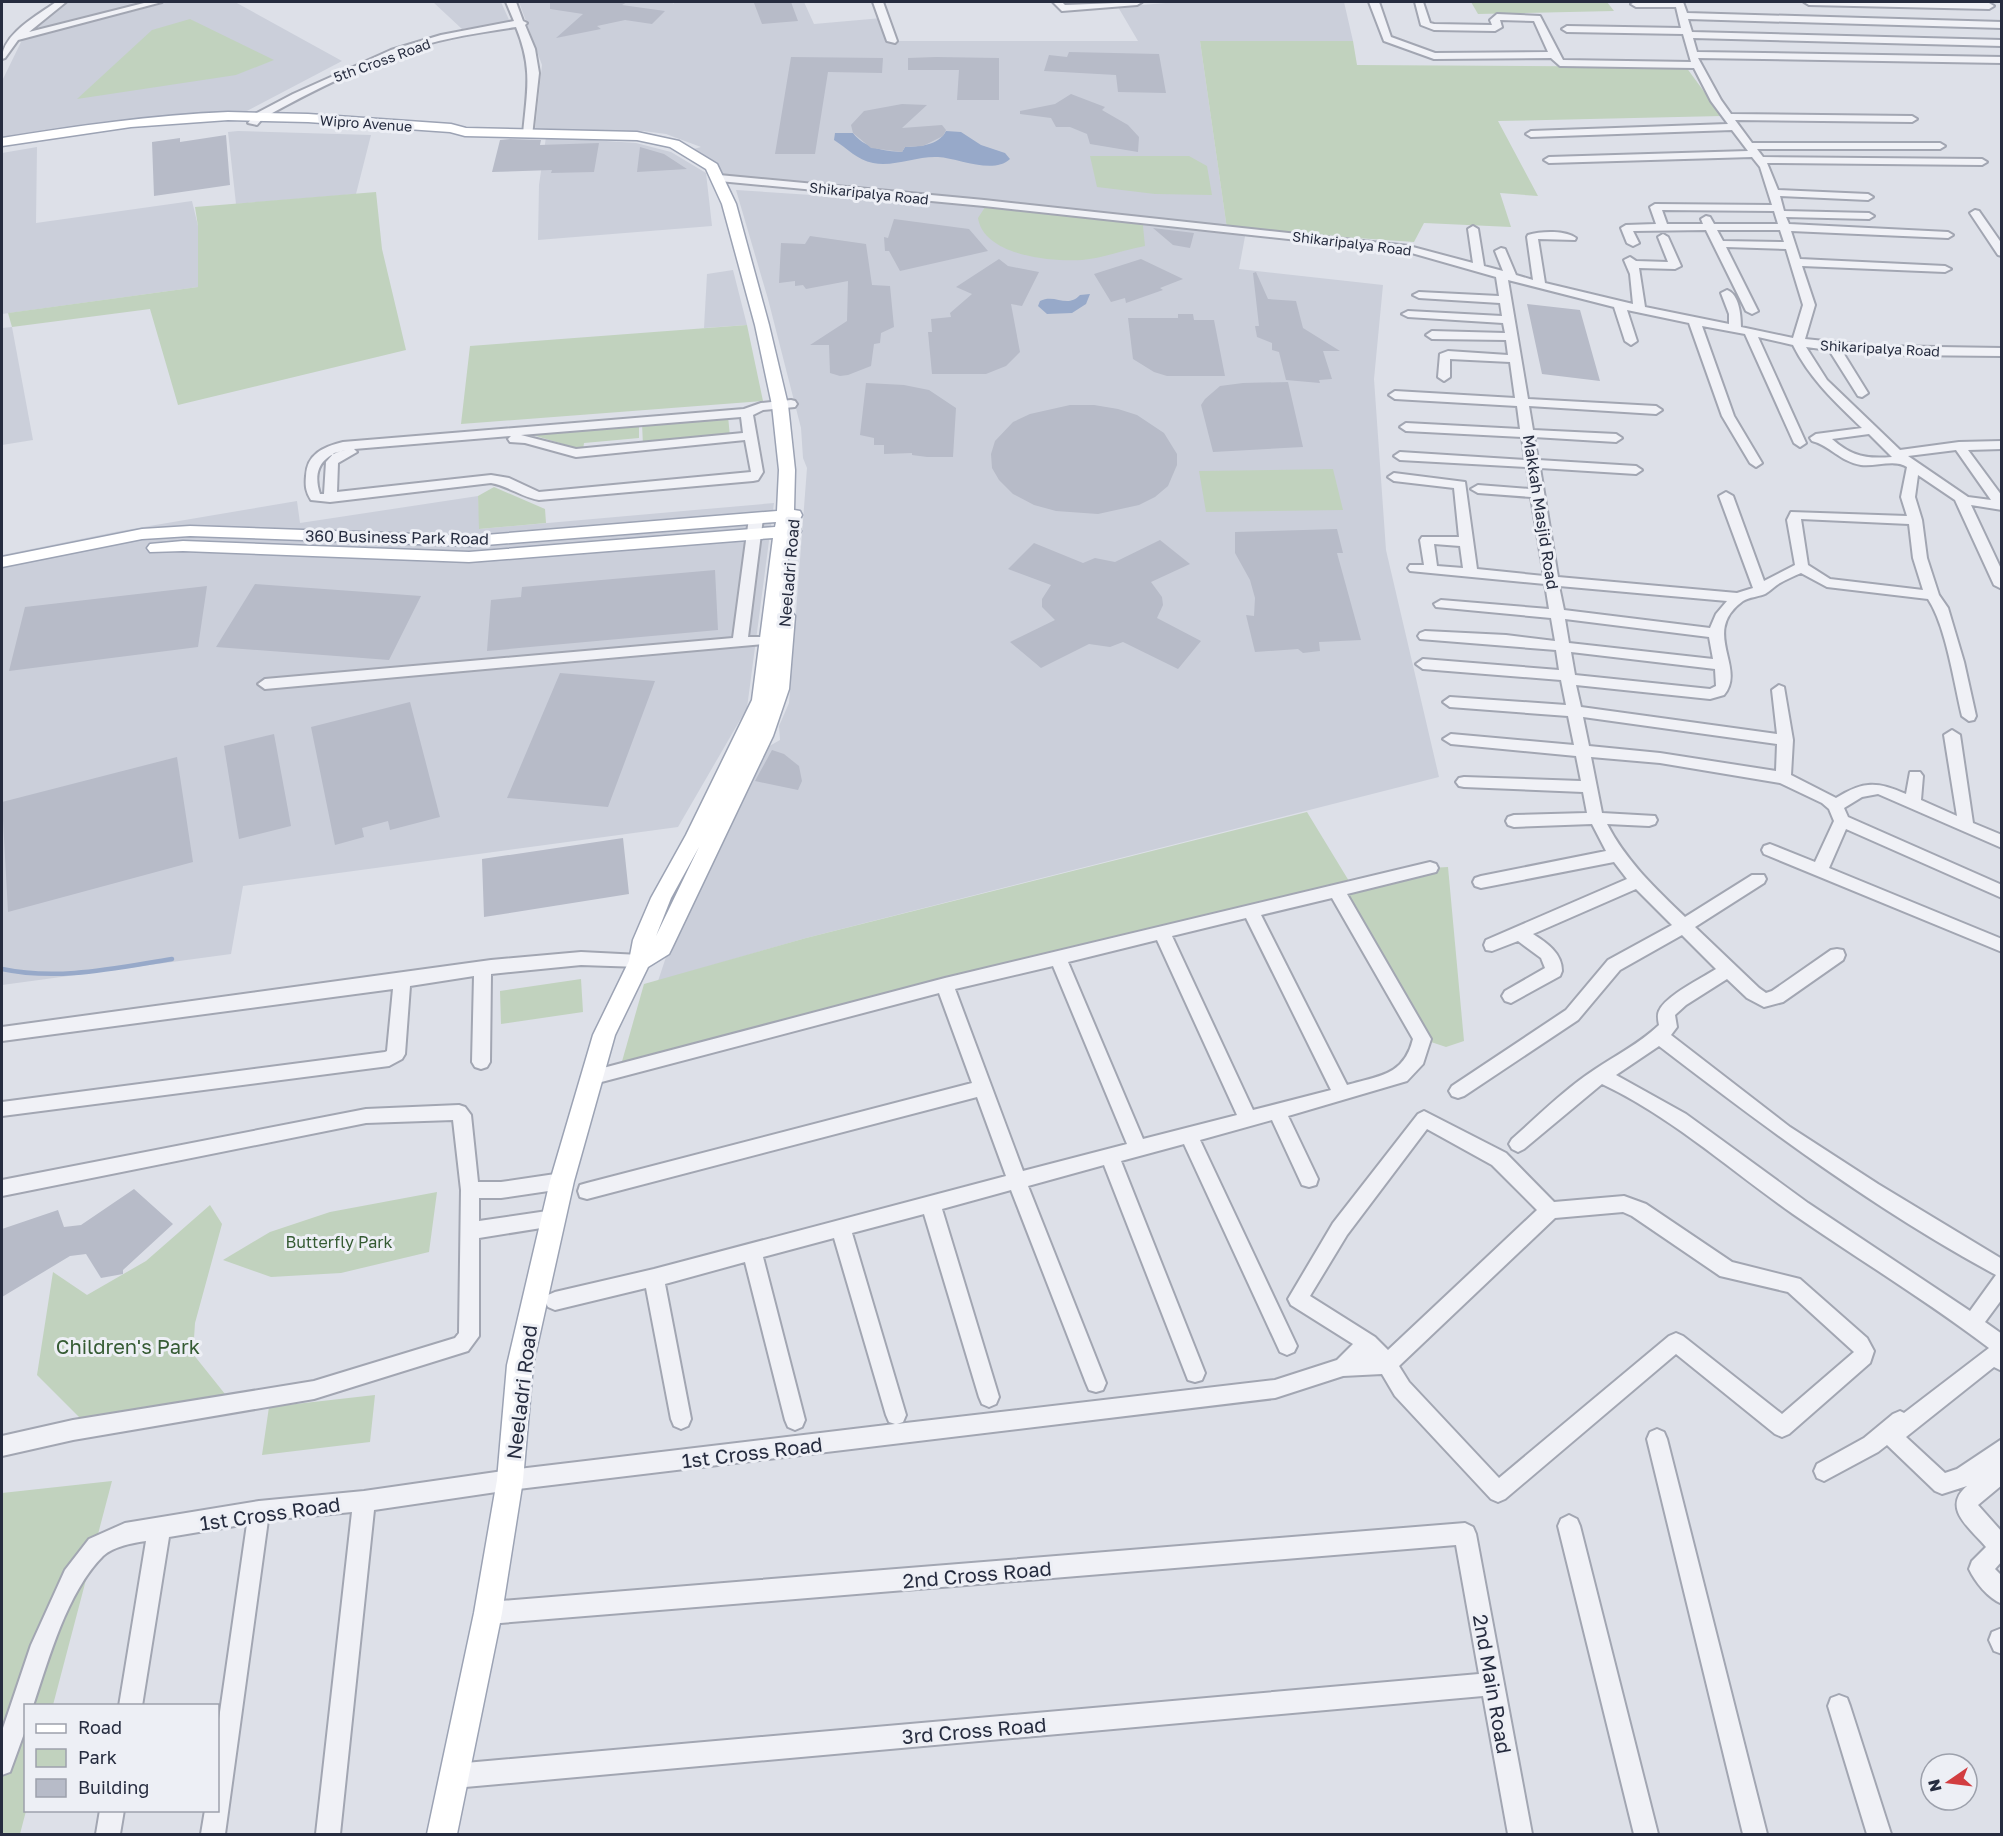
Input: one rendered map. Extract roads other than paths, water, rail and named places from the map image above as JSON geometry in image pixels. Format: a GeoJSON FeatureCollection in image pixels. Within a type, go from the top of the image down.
{"type":"FeatureCollection","features":[{"type":"Feature","properties":{"kind":"main road","name":"Wipro Avenue"},"geometry":{"type":"LineString","coordinates":[[2,142],[66,132],[190,119],[451,128],[465,132]]}},
{"type":"Feature","properties":{"kind":"main road","name":"Wipro Avenue"},"geometry":{"type":"LineString","coordinates":[[2,150],[67,140],[256,120],[446,134],[465,132],[637,136],[674,144],[721,175]]}},
{"type":"Feature","properties":{"kind":"main road","name":"Neeladri Road"},"geometry":{"type":"LineString","coordinates":[[442,1834],[488,1613],[510,1480],[520,1365],[562,1180],[590,1078],[604,1035],[640,961],[644,940],[661,898],[700,847],[763,736],[780,689],[789,523],[786,410],[721,175]]}},
{"type":"Feature","properties":{"kind":"main road","name":"Neeladri Road"},"geometry":{"type":"LineString","coordinates":[[700,847],[761,700],[789,523]]}},
{"type":"Feature","properties":{"kind":"main road","name":"360 Business Park Road"},"geometry":{"type":"LineString","coordinates":[[2,577],[140,549],[183,546],[469,556],[789,523]]}},
{"type":"Feature","properties":{"kind":"main road","name":"360 Business Park Road"},"geometry":{"type":"LineString","coordinates":[[2,562],[142,534],[190,531],[473,541],[755,526]]}},
{"type":"Feature","properties":{"kind":"street"},"geometry":{"type":"LineString","coordinates":[[2,56],[15,38],[61,2]]}},
{"type":"Feature","properties":{"kind":"street"},"geometry":{"type":"LineString","coordinates":[[15,38],[157,2]]}},
{"type":"Feature","properties":{"kind":"street"},"geometry":{"type":"LineString","coordinates":[[512,2],[522,23],[534,73],[528,134]]}},
{"type":"Feature","properties":{"kind":"street"},"geometry":{"type":"LineString","coordinates":[[878,2],[892,41]]}},
{"type":"Feature","properties":{"kind":"street"},"geometry":{"type":"LineString","coordinates":[[1058,2],[1062,8],[1137,2]]}},
{"type":"Feature","properties":{"kind":"street"},"geometry":{"type":"LineString","coordinates":[[1374,2],[1387,39],[1434,56],[1554,56]]}},
{"type":"Feature","properties":{"kind":"street"},"geometry":{"type":"LineString","coordinates":[[1419,2],[1426,25],[1434,27],[1496,28],[1497,17],[1537,18],[1554,56],[1560,63],[1879,57],[2001,60]]}},
{"type":"Feature","properties":{"kind":"street"},"geometry":{"type":"LineString","coordinates":[[1809,2],[1989,6]]}},
{"type":"Feature","properties":{"kind":"street"},"geometry":{"type":"LineString","coordinates":[[1845,2],[1879,57]]}},
{"type":"Feature","properties":{"kind":"street"},"geometry":{"type":"LineString","coordinates":[[1636,4],[1679,3],[1695,60],[1716,101],[1758,157],[1773,193],[1809,305],[1798,342],[1809,364],[1823,383],[1905,460],[1961,498],[2001,506]]}},
{"type":"Feature","properties":{"kind":"street"},"geometry":{"type":"LineString","coordinates":[[1683,16],[2001,25]]}},
{"type":"Feature","properties":{"kind":"street","name":"5th Cross Road"},"geometry":{"type":"LineString","coordinates":[[256,120],[316,84],[414,45],[470,31],[522,23]]}},
{"type":"Feature","properties":{"kind":"street"},"geometry":{"type":"LineString","coordinates":[[1567,29],[2001,43]]}},
{"type":"Feature","properties":{"kind":"street"},"geometry":{"type":"LineString","coordinates":[[1728,117],[1894,132],[1940,146]]}},
{"type":"Feature","properties":{"kind":"street"},"geometry":{"type":"LineString","coordinates":[[1758,157],[1894,132],[1912,119]]}},
{"type":"Feature","properties":{"kind":"street"},"geometry":{"type":"LineString","coordinates":[[1531,134],[1736,127]]}},
{"type":"Feature","properties":{"kind":"street"},"geometry":{"type":"LineString","coordinates":[[1894,132],[1915,162]]}},
{"type":"Feature","properties":{"kind":"street"},"geometry":{"type":"LineString","coordinates":[[1758,157],[1953,171]]}},
{"type":"Feature","properties":{"kind":"street"},"geometry":{"type":"LineString","coordinates":[[1549,160],[1758,157],[1982,162]]}},
{"type":"Feature","properties":{"kind":"street","name":"Shikaripalya Road"},"geometry":{"type":"LineString","coordinates":[[721,175],[1409,249],[1539,285],[1639,309],[1798,342],[1834,348],[2001,352]]}},
{"type":"Feature","properties":{"kind":"street"},"geometry":{"type":"LineString","coordinates":[[1773,193],[1868,197]]}},
{"type":"Feature","properties":{"kind":"street"},"geometry":{"type":"LineString","coordinates":[[1639,309],[1636,273],[1631,262],[1675,266],[1655,207],[1700,207],[1869,216]]}},
{"type":"Feature","properties":{"kind":"street"},"geometry":{"type":"LineString","coordinates":[[1700,207],[1752,311]]}},
{"type":"Feature","properties":{"kind":"street"},"geometry":{"type":"LineString","coordinates":[[1975,213],[2001,253]]}},
{"type":"Feature","properties":{"kind":"street"},"geometry":{"type":"LineString","coordinates":[[1633,243],[1626,228],[1664,232],[1710,226],[1784,227],[1948,235]]}},
{"type":"Feature","properties":{"kind":"street"},"geometry":{"type":"LineString","coordinates":[[1473,230],[1479,268]]}},
{"type":"Feature","properties":{"kind":"street"},"geometry":{"type":"LineString","coordinates":[[1539,285],[1532,237],[1541,235],[1571,238]]}},
{"type":"Feature","properties":{"kind":"street"},"geometry":{"type":"LineString","coordinates":[[1726,244],[1790,246]]}},
{"type":"Feature","properties":{"kind":"street","name":"Makkah Masjid Road"},"geometry":{"type":"LineString","coordinates":[[1501,251],[1506,275],[1506,300],[1515,359],[1568,678],[1581,750],[1597,818],[1610,845],[1638,881],[1728,970],[1764,1000],[1777,997],[1837,955]]}},
{"type":"Feature","properties":{"kind":"street"},"geometry":{"type":"LineString","coordinates":[[1795,262],[1945,269]]}},
{"type":"Feature","properties":{"kind":"street"},"geometry":{"type":"LineString","coordinates":[[1727,293],[1735,314],[1735,328]]}},
{"type":"Feature","properties":{"kind":"street"},"geometry":{"type":"LineString","coordinates":[[1419,295],[1506,300]]}},
{"type":"Feature","properties":{"kind":"street"},"geometry":{"type":"LineString","coordinates":[[1619,304],[1630,340]]}},
{"type":"Feature","properties":{"kind":"street"},"geometry":{"type":"LineString","coordinates":[[1408,314],[1509,320]]}},
{"type":"Feature","properties":{"kind":"street"},"geometry":{"type":"LineString","coordinates":[[1694,320],[1728,416],[1756,463]]}},
{"type":"Feature","properties":{"kind":"street"},"geometry":{"type":"LineString","coordinates":[[1749,332],[1803,441],[1872,430]]}},
{"type":"Feature","properties":{"kind":"street"},"geometry":{"type":"LineString","coordinates":[[1432,335],[1512,337]]}},
{"type":"Feature","properties":{"kind":"street"},"geometry":{"type":"LineString","coordinates":[[1834,348],[1862,393]]}},
{"type":"Feature","properties":{"kind":"street"},"geometry":{"type":"LineString","coordinates":[[1444,377],[1444,357],[1448,355],[1515,359]]}},
{"type":"Feature","properties":{"kind":"street"},"geometry":{"type":"LineString","coordinates":[[1395,394],[1656,410]]}},
{"type":"Feature","properties":{"kind":"street"},"geometry":{"type":"LineString","coordinates":[[746,413],[757,472],[753,477],[539,496],[504,481],[491,479],[330,498],[316,497],[312,490],[312,464],[328,451],[355,445],[746,413],[762,418],[786,410]]}},
{"type":"Feature","properties":{"kind":"street"},"geometry":{"type":"LineString","coordinates":[[1406,428],[1616,438]]}},
{"type":"Feature","properties":{"kind":"street"},"geometry":{"type":"LineString","coordinates":[[330,498],[332,462],[339,456],[354,452],[525,439],[576,453],[750,436]]}},
{"type":"Feature","properties":{"kind":"street"},"geometry":{"type":"LineString","coordinates":[[1822,437],[1840,454],[1864,464],[1905,460],[1959,446],[2001,445]]}},
{"type":"Feature","properties":{"kind":"street"},"geometry":{"type":"LineString","coordinates":[[1959,446],[2001,506]]}},
{"type":"Feature","properties":{"kind":"street"},"geometry":{"type":"LineString","coordinates":[[1400,456],[1636,470]]}},
{"type":"Feature","properties":{"kind":"street"},"geometry":{"type":"LineString","coordinates":[[1905,460],[1908,497],[1915,520],[1920,558],[1932,595],[1941,608],[1958,662],[1969,716]]}},
{"type":"Feature","properties":{"kind":"street"},"geometry":{"type":"LineString","coordinates":[[1394,477],[1460,485],[1470,572]]}},
{"type":"Feature","properties":{"kind":"street"},"geometry":{"type":"LineString","coordinates":[[1478,489],[1538,494]]}},
{"type":"Feature","properties":{"kind":"street"},"geometry":{"type":"LineString","coordinates":[[1726,496],[1761,590]]}},
{"type":"Feature","properties":{"kind":"street"},"geometry":{"type":"LineString","coordinates":[[1961,498],[2001,585]]}},
{"type":"Feature","properties":{"kind":"street"},"geometry":{"type":"LineString","coordinates":[[1915,520],[1796,515],[1794,520],[1802,567],[1827,583],[1932,595]]}},
{"type":"Feature","properties":{"kind":"street"},"geometry":{"type":"LineString","coordinates":[[740,641],[755,526]]}},
{"type":"Feature","properties":{"kind":"street"},"geometry":{"type":"LineString","coordinates":[[1431,569],[1427,540],[1467,542]]}},
{"type":"Feature","properties":{"kind":"street"},"geometry":{"type":"LineString","coordinates":[[1415,568],[1738,598],[1761,590],[1774,580],[1802,567]]}},
{"type":"Feature","properties":{"kind":"street"},"geometry":{"type":"LineString","coordinates":[[1423,664],[1710,694],[1719,692],[1723,687],[1715,633],[1721,617],[1738,598]]}},
{"type":"Feature","properties":{"kind":"street"},"geometry":{"type":"LineString","coordinates":[[1441,604],[1558,614],[1715,633]]}},
{"type":"Feature","properties":{"kind":"street"},"geometry":{"type":"LineString","coordinates":[[1425,636],[1506,640],[1721,665]]}},
{"type":"Feature","properties":{"kind":"street"},"geometry":{"type":"LineString","coordinates":[[265,684],[770,640]]}},
{"type":"Feature","properties":{"kind":"street"},"geometry":{"type":"LineString","coordinates":[[1779,690],[1785,740],[1783,778]]}},
{"type":"Feature","properties":{"kind":"street"},"geometry":{"type":"LineString","coordinates":[[1450,702],[1574,711],[1785,740]]}},
{"type":"Feature","properties":{"kind":"street"},"geometry":{"type":"LineString","coordinates":[[1952,735],[1966,826]]}},
{"type":"Feature","properties":{"kind":"street"},"geometry":{"type":"LineString","coordinates":[[1451,739],[1660,758],[1783,778],[1803,786],[1835,806],[1842,821],[2001,892]]}},
{"type":"Feature","properties":{"kind":"street"},"geometry":{"type":"LineString","coordinates":[[1913,803],[1915,776]]}},
{"type":"Feature","properties":{"kind":"street"},"geometry":{"type":"LineString","coordinates":[[1464,782],[1589,787]]}},
{"type":"Feature","properties":{"kind":"street"},"geometry":{"type":"LineString","coordinates":[[1835,806],[1856,793],[1880,789],[2001,842]]}},
{"type":"Feature","properties":{"kind":"street"},"geometry":{"type":"LineString","coordinates":[[1514,821],[1597,818],[1649,820]]}},
{"type":"Feature","properties":{"kind":"street"},"geometry":{"type":"LineString","coordinates":[[1819,871],[1842,821]]}},
{"type":"Feature","properties":{"kind":"street"},"geometry":{"type":"LineString","coordinates":[[1770,850],[2001,946]]}},
{"type":"Feature","properties":{"kind":"street"},"geometry":{"type":"LineString","coordinates":[[1481,882],[1618,855]]}},
{"type":"Feature","properties":{"kind":"street"},"geometry":{"type":"LineString","coordinates":[[590,1078],[945,986],[1430,868]]}},
{"type":"Feature","properties":{"kind":"street"},"geometry":{"type":"LineString","coordinates":[[1458,1091],[1572,1015],[1614,965],[1684,926],[1758,879]]}},
{"type":"Feature","properties":{"kind":"street"},"geometry":{"type":"LineString","coordinates":[[1492,945],[1638,881]]}},
{"type":"Feature","properties":{"kind":"street"},"geometry":{"type":"LineString","coordinates":[[555,1301],[752,1252],[1342,1094],[1401,1076],[1417,1059],[1422,1039],[1336,890]]}},
{"type":"Feature","properties":{"kind":"street"},"geometry":{"type":"LineString","coordinates":[[1251,911],[1342,1094]]}},
{"type":"Feature","properties":{"kind":"street"},"geometry":{"type":"LineString","coordinates":[[1162,932],[1248,1119]]}},
{"type":"Feature","properties":{"kind":"street"},"geometry":{"type":"LineString","coordinates":[[1511,996],[1554,970],[1555,964],[1551,957],[1519,933]]}},
{"type":"Feature","properties":{"kind":"street"},"geometry":{"type":"LineString","coordinates":[[2,1034],[552,960],[605,957],[640,961]]}},
{"type":"Feature","properties":{"kind":"street"},"geometry":{"type":"LineString","coordinates":[[1058,958],[1138,1149]]}},
{"type":"Feature","properties":{"kind":"street"},"geometry":{"type":"LineString","coordinates":[[481,1062],[483,969]]}},
{"type":"Feature","properties":{"kind":"street"},"geometry":{"type":"LineString","coordinates":[[1518,1144],[1600,1075],[1625,1062],[1659,1036],[1668,1027],[1666,1013],[1680,1000],[1728,970]]}},
{"type":"Feature","properties":{"kind":"street"},"geometry":{"type":"LineString","coordinates":[[2,1109],[389,1059],[396,1054],[402,981]]}},
{"type":"Feature","properties":{"kind":"street"},"geometry":{"type":"LineString","coordinates":[[945,986],[1017,1181],[1096,1383]]}},
{"type":"Feature","properties":{"kind":"street"},"geometry":{"type":"LineString","coordinates":[[1659,1036],[1784,1132],[1871,1190],[2000,1268],[1973,1323]]}},
{"type":"Feature","properties":{"kind":"street"},"geometry":{"type":"LineString","coordinates":[[1600,1075],[1627,1086],[1667,1110],[1800,1209],[1973,1323],[1999,1344],[1871,1445],[1824,1471]]}},
{"type":"Feature","properties":{"kind":"street"},"geometry":{"type":"LineString","coordinates":[[587,1191],[983,1088]]}},
{"type":"Feature","properties":{"kind":"street"},"geometry":{"type":"LineString","coordinates":[[1277,1111],[1310,1179]]}},
{"type":"Feature","properties":{"kind":"street"},"geometry":{"type":"LineString","coordinates":[[2,1188],[366,1116],[459,1112],[462,1115],[470,1190],[469,1336],[461,1345],[314,1390],[73,1430],[2,1446]]}},
{"type":"Feature","properties":{"kind":"street"},"geometry":{"type":"LineString","coordinates":[[1343,1367],[1388,1364],[1550,1210],[1624,1204],[1638,1210],[1727,1270],[1793,1285],[1860,1344],[1864,1351],[1863,1356],[1782,1426],[1676,1342],[1498,1492],[1402,1389],[1388,1364],[1368,1343],[1298,1299],[1340,1229],[1424,1119],[1499,1159],[1550,1210]]}},
{"type":"Feature","properties":{"kind":"street"},"geometry":{"type":"LineString","coordinates":[[1190,1135],[1287,1346]]}},
{"type":"Feature","properties":{"kind":"street"},"geometry":{"type":"LineString","coordinates":[[1110,1156],[1195,1373]]}},
{"type":"Feature","properties":{"kind":"street"},"geometry":{"type":"LineString","coordinates":[[470,1190],[501,1190],[562,1180]]}},
{"type":"Feature","properties":{"kind":"street"},"geometry":{"type":"LineString","coordinates":[[931,1204],[990,1397]]}},
{"type":"Feature","properties":{"kind":"street"},"geometry":{"type":"LineString","coordinates":[[468,1231],[554,1218]]}},
{"type":"Feature","properties":{"kind":"street"},"geometry":{"type":"LineString","coordinates":[[841,1228],[896,1415]]}},
{"type":"Feature","properties":{"kind":"street"},"geometry":{"type":"LineString","coordinates":[[752,1252],[795,1420]]}},
{"type":"Feature","properties":{"kind":"street"},"geometry":{"type":"LineString","coordinates":[[654,1278],[681,1419]]}},
{"type":"Feature","properties":{"kind":"street"},"geometry":{"type":"LineString","coordinates":[[1343,1367],[1368,1343]]}},
{"type":"Feature","properties":{"kind":"street"},"geometry":{"type":"LineString","coordinates":[[2001,1362],[1994,1355],[1896,1432],[1895,1440],[1942,1484],[1963,1478],[2001,1449]]}},
{"type":"Feature","properties":{"kind":"street","name":"1st Cross Road"},"geometry":{"type":"LineString","coordinates":[[2,1764],[42,1645],[73,1578],[97,1547],[125,1534],[159,1530],[259,1511],[364,1501],[510,1480],[1275,1389],[1343,1367]]}},
{"type":"Feature","properties":{"kind":"street"},"geometry":{"type":"LineString","coordinates":[[1657,1438],[1755,1834]]}},
{"type":"Feature","properties":{"kind":"street"},"geometry":{"type":"LineString","coordinates":[[2001,1471],[1966,1500],[1967,1508],[2000,1547],[1980,1569],[2001,1593]]}},
{"type":"Feature","properties":{"kind":"street"},"geometry":{"type":"LineString","coordinates":[[328,1834],[364,1501]]}},
{"type":"Feature","properties":{"kind":"street"},"geometry":{"type":"LineString","coordinates":[[219,1798],[259,1511]]}},
{"type":"Feature","properties":{"kind":"street"},"geometry":{"type":"LineString","coordinates":[[1569,1526],[1646,1834]]}},
{"type":"Feature","properties":{"kind":"street"},"geometry":{"type":"LineString","coordinates":[[130,1704],[159,1530]]}},
{"type":"Feature","properties":{"kind":"street","name":"2nd Cross Road"},"geometry":{"type":"LineString","coordinates":[[488,1613],[1466,1534]]}},
{"type":"Feature","properties":{"kind":"street","name":"2nd Main Road"},"geometry":{"type":"LineString","coordinates":[[1466,1534],[1520,1834]]}},
{"type":"Feature","properties":{"kind":"street","name":"3rd Cross Road"},"geometry":{"type":"LineString","coordinates":[[454,1776],[1494,1684]]}},
{"type":"Feature","properties":{"kind":"street"},"geometry":{"type":"LineString","coordinates":[[1839,1706],[1879,1834]]}},
{"type":"Feature","properties":{"kind":"street"},"geometry":{"type":"LineString","coordinates":[[108,1834],[112,1812]]}},
{"type":"Feature","properties":{"kind":"street"},"geometry":{"type":"LineString","coordinates":[[213,1834],[217,1812]]}},
{"type":"Feature","properties":{"kind":"water"},"geometry":{"type":"Polygon","coordinates":[[[946,131],[961,132],[981,145],[1005,153],[1010,159],[994,166],[938,157],[881,164],[857,157],[834,140],[835,133],[853,133],[863,142],[881,150],[902,152],[905,147],[938,140],[946,131]]]}},
{"type":"Feature","properties":{"kind":"water"},"geometry":{"type":"Polygon","coordinates":[[[1090,294],[1086,304],[1072,313],[1047,314],[1038,306],[1040,301],[1045,299],[1070,301],[1080,295],[1090,294]]]}},
{"type":"Feature","properties":{"kind":"waterway"},"geometry":{"type":"LineString","coordinates":[[2,969],[45,974],[87,972],[172,959]]}},
{"type":"Feature","properties":{"kind":"park label","name":"Butterfly Park"},"geometry":{"type":"Point","coordinates":[339,1242]}},
{"type":"Feature","properties":{"kind":"park label","name":"Children's Park"},"geometry":{"type":"Point","coordinates":[128,1346]}}]}
